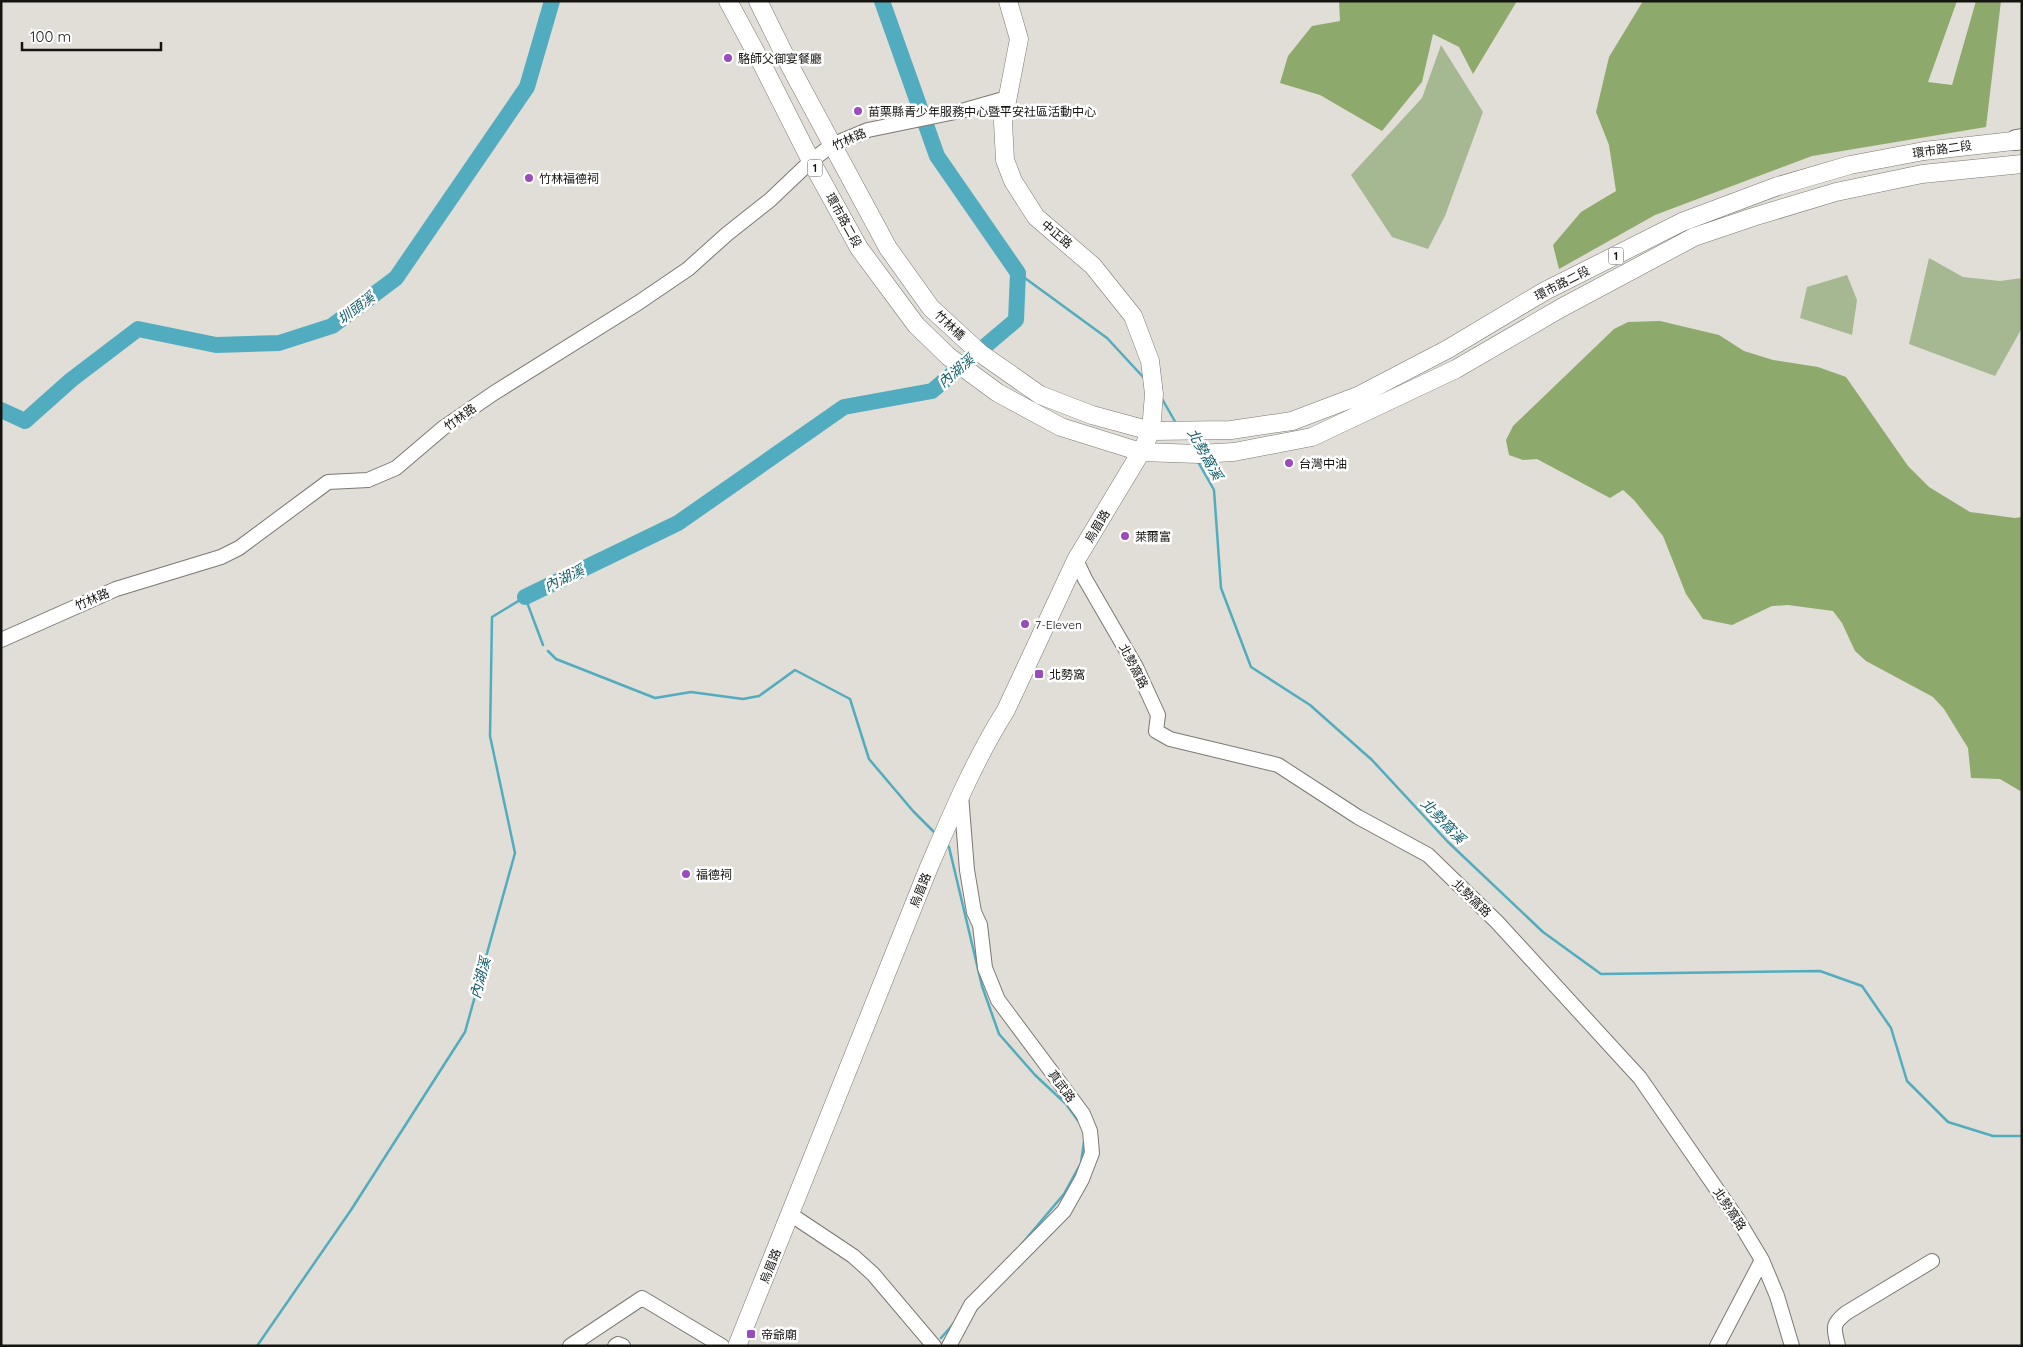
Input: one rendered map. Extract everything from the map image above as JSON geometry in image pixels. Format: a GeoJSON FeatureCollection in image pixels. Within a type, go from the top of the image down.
{"type":"FeatureCollection","features":[{"type":"Feature","properties":{"kind":"main road","name":"環市路二段"},"geometry":{"type":"LineString","coordinates":[[728,1],[811,161],[859,248],[916,325]]}},
{"type":"Feature","properties":{"kind":"main road","name":"環市路二段"},"geometry":{"type":"LineString","coordinates":[[758,1],[832,145],[888,248],[931,308]]}},
{"type":"Feature","properties":{"kind":"main road","name":"中正路"},"geometry":{"type":"LineString","coordinates":[[1008,1],[1019,38],[1004,122],[1006,160],[1013,181],[1036,217],[1093,266],[1109,283],[1133,316],[1150,361],[1154,394],[1151,431],[1142,452]]}},
{"type":"Feature","properties":{"kind":"main road","name":"環市路二段"},"geometry":{"type":"LineString","coordinates":[[1151,431],[1231,430],[1292,420],[1358,396],[1448,349],[1545,291],[1682,222],[1778,186],[1850,165],[1924,151],[2020,140]]}},
{"type":"Feature","properties":{"kind":"main road","name":"環市路二段"},"geometry":{"type":"LineString","coordinates":[[1142,452],[1199,454],[1234,452],[1312,438],[1456,369],[1596,290],[1694,238],[1753,217],[1836,192],[1922,174],[2022,164]]}},
{"type":"Feature","properties":{"kind":"main road","name":"竹林橋"},"geometry":{"type":"LineString","coordinates":[[931,308],[980,353],[1040,395],[1092,416],[1151,431]]}},
{"type":"Feature","properties":{"kind":"main road","name":"竹林橋"},"geometry":{"type":"LineString","coordinates":[[916,325],[949,357],[998,393],[1062,427],[1142,452]]}},
{"type":"Feature","properties":{"kind":"main road","name":"烏眉路"},"geometry":{"type":"LineString","coordinates":[[736,1346],[929,867],[961,794],[992,731],[1006,710],[1076,560],[1142,452]]}},
{"type":"Feature","properties":{"kind":"street","name":"竹林路"},"geometry":{"type":"LineString","coordinates":[[1,640],[116,589],[221,557],[239,548],[328,482],[368,480],[396,468],[444,428],[494,393],[638,303],[688,269],[727,234],[770,200],[811,161],[832,145],[885,125],[965,110],[1007,98]]}},
{"type":"Feature","properties":{"kind":"street","name":"北勢窩路"},"geometry":{"type":"LineString","coordinates":[[1076,560],[1136,667],[1158,715],[1156,731],[1170,739],[1278,765],[1358,817],[1428,855],[1497,922],[1640,1078],[1738,1220],[1762,1260],[1792,1346]]}},
{"type":"Feature","properties":{"kind":"street","name":"真武路"},"geometry":{"type":"LineString","coordinates":[[948,1346],[971,1306],[1064,1211],[1082,1179],[1092,1153],[1090,1131],[1083,1114],[998,1000],[985,968],[980,925],[974,912],[968,870],[961,794]]}},
{"type":"Feature","properties":{"kind":"street"},"geometry":{"type":"LineString","coordinates":[[790,1214],[853,1256],[873,1274],[934,1346]]}},
{"type":"Feature","properties":{"kind":"street"},"geometry":{"type":"LineString","coordinates":[[1717,1346],[1762,1260]]}},
{"type":"Feature","properties":{"kind":"street"},"geometry":{"type":"LineString","coordinates":[[1838,1346],[1834,1326],[1836,1321],[1932,1261]]}},
{"type":"Feature","properties":{"kind":"street"},"geometry":{"type":"LineString","coordinates":[[570,1346],[642,1298],[722,1346]]}},
{"type":"Feature","properties":{"kind":"street"},"geometry":{"type":"LineString","coordinates":[[615,1346],[618,1344],[622,1346]]}},
{"type":"Feature","properties":{"kind":"green space"},"geometry":{"type":"Polygon","coordinates":[[[1339,1],[1517,1],[1473,74],[1459,47],[1433,34],[1422,82],[1382,131],[1320,95],[1280,83],[1288,56],[1312,26],[1340,21],[1339,1]]]}},
{"type":"Feature","properties":{"kind":"green space"},"geometry":{"type":"Polygon","coordinates":[[[1643,1],[1957,1],[1928,82],[1952,85],[1976,1],[2001,1],[1986,127],[1812,156],[1655,215],[1559,269],[1553,245],[1581,212],[1616,191],[1609,145],[1596,112],[1609,57],[1643,1]]]}},
{"type":"Feature","properties":{"kind":"green space"},"geometry":{"type":"Polygon","coordinates":[[[1441,45],[1483,112],[1445,216],[1428,249],[1392,237],[1351,175],[1422,98],[1441,45]]]}},
{"type":"Feature","properties":{"kind":"green space"},"geometry":{"type":"Polygon","coordinates":[[[1929,258],[1963,277],[2000,281],[2022,278],[2022,328],[1995,376],[1909,344],[1929,258]]]}},
{"type":"Feature","properties":{"kind":"green space"},"geometry":{"type":"Polygon","coordinates":[[[1847,275],[1857,300],[1852,335],[1800,318],[1807,287],[1847,275]]]}},
{"type":"Feature","properties":{"kind":"green space"},"geometry":{"type":"Polygon","coordinates":[[[1660,321],[1719,335],[1744,351],[1773,360],[1818,367],[1846,377],[1908,466],[1929,487],[1970,512],[2015,518],[2022,517],[2022,792],[2000,779],[1971,778],[1968,748],[1944,709],[1933,697],[1866,661],[1855,651],[1842,623],[1833,611],[1788,605],[1772,606],[1732,625],[1703,619],[1686,594],[1663,536],[1634,500],[1623,490],[1610,498],[1537,459],[1523,460],[1509,455],[1506,440],[1513,426],[1614,329],[1628,322],[1660,321]]]}},
{"type":"Feature","properties":{"kind":"waterway","name":"圳頭溪"},"geometry":{"type":"LineString","coordinates":[[1,410],[25,421],[71,380],[138,329],[216,345],[279,343],[332,326],[396,278],[527,87],[552,1]]}},
{"type":"Feature","properties":{"kind":"waterway","name":"內湖溪"},"geometry":{"type":"LineString","coordinates":[[525,597],[678,523],[844,407],[932,391],[1016,320],[1018,273],[937,156],[882,1]]}},
{"type":"Feature","properties":{"kind":"waterway","name":"北勢窩溪"},"geometry":{"type":"LineString","coordinates":[[1018,273],[1107,338],[1144,378]]}},
{"type":"Feature","properties":{"kind":"waterway","name":"北勢窩溪"},"geometry":{"type":"LineString","coordinates":[[1161,397],[1177,425]]}},
{"type":"Feature","properties":{"kind":"waterway","name":"北勢窩溪"},"geometry":{"type":"LineString","coordinates":[[1197,460],[1214,490],[1221,588],[1251,667],[1310,705],[1372,760],[1448,842],[1543,932],[1601,974],[1820,971],[1862,986],[1891,1028],[1907,1081],[1948,1122],[1993,1136],[2022,1136]]}},
{"type":"Feature","properties":{"kind":"waterway","name":"內湖溪"},"geometry":{"type":"LineString","coordinates":[[257,1346],[351,1210],[465,1032],[515,853],[490,736],[492,617],[525,597],[543,645]]}},
{"type":"Feature","properties":{"kind":"waterway"},"geometry":{"type":"LineString","coordinates":[[548,651],[556,659],[655,698],[691,692],[743,699],[759,696],[795,670],[850,699],[869,759],[913,811],[937,835]]}},
{"type":"Feature","properties":{"kind":"waterway"},"geometry":{"type":"LineString","coordinates":[[946,844],[949,847],[982,986],[999,1034],[1035,1075],[1066,1104],[1079,1122]]}},
{"type":"Feature","properties":{"kind":"waterway"},"geometry":{"type":"LineString","coordinates":[[1020,1246],[1064,1194],[1081,1163],[1084,1142]]}},
{"type":"Feature","properties":{"kind":"waterway"},"geometry":{"type":"LineString","coordinates":[[941,1338],[955,1322]]}},
{"type":"Feature","properties":{"kind":"place","name":"駱師父御宴餐廳"},"geometry":{"type":"Point","coordinates":[728,58]}},
{"type":"Feature","properties":{"kind":"place","name":"苗栗縣青少年服務中心暨平安社區活動中心"},"geometry":{"type":"Point","coordinates":[858,111]}},
{"type":"Feature","properties":{"kind":"place","name":"竹林福德祠"},"geometry":{"type":"Point","coordinates":[529,178]}},
{"type":"Feature","properties":{"kind":"place","name":"台灣中油"},"geometry":{"type":"Point","coordinates":[1289,463]}},
{"type":"Feature","properties":{"kind":"place","name":"萊爾富"},"geometry":{"type":"Point","coordinates":[1125,536]}},
{"type":"Feature","properties":{"kind":"place","name":"7-Eleven"},"geometry":{"type":"Point","coordinates":[1025,624]}},
{"type":"Feature","properties":{"kind":"place","name":"北勢窩"},"geometry":{"type":"Point","coordinates":[1039,674]}},
{"type":"Feature","properties":{"kind":"place","name":"福德祠"},"geometry":{"type":"Point","coordinates":[686,874]}},
{"type":"Feature","properties":{"kind":"place","name":"帝爺廟"},"geometry":{"type":"Point","coordinates":[751,1334]}}]}
